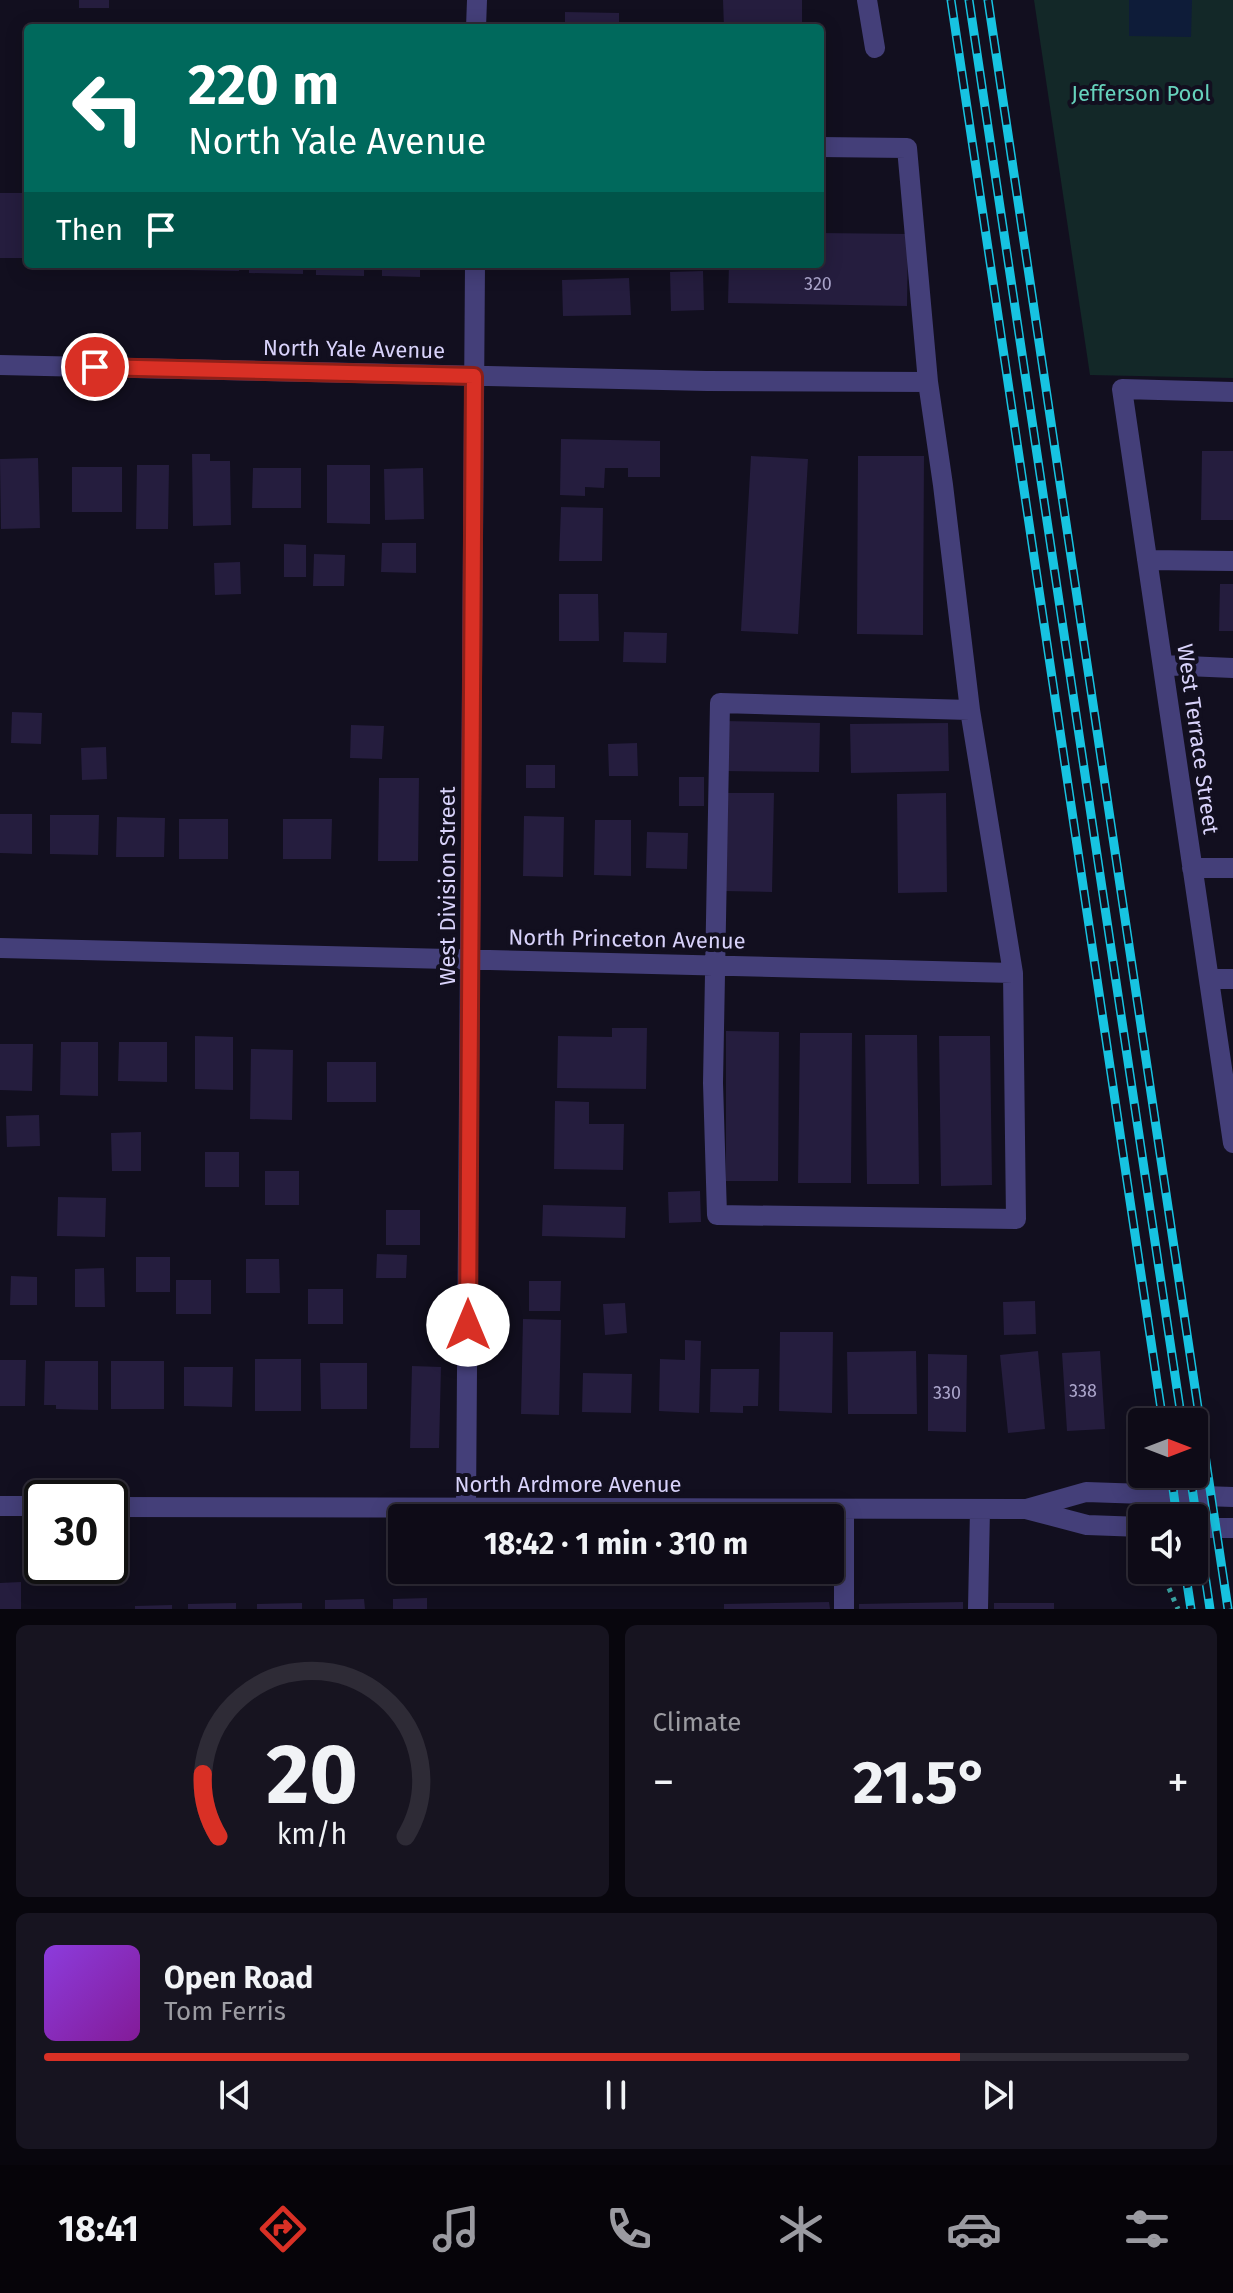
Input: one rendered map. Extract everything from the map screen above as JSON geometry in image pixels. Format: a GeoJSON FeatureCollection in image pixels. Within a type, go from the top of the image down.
{"type":"FeatureCollection","features":[{"type":"Feature","properties":{"kind":"street"},"geometry":{"type":"LineString","coordinates":[[476,24],[477,0]]}},
{"type":"Feature","properties":{"kind":"street"},"geometry":{"type":"LineString","coordinates":[[867,0],[875,48]]}},
{"type":"Feature","properties":{"kind":"street"},"geometry":{"type":"LineString","coordinates":[[824,147],[907,148],[928,382],[970,710],[1013,973],[1016,1219],[717,1215],[713,1083],[720,703],[970,710]]}},
{"type":"Feature","properties":{"kind":"street","name":"West Division Street"},"geometry":{"type":"LineString","coordinates":[[466,1504],[475,268]]}},
{"type":"Feature","properties":{"kind":"street","name":"North Yale Avenue"},"geometry":{"type":"LineString","coordinates":[[0,365],[707,381],[928,382]]}},
{"type":"Feature","properties":{"kind":"street","name":"West Terrace Street"},"geometry":{"type":"LineString","coordinates":[[1233,392],[1122,389],[1233,1143]]}},
{"type":"Feature","properties":{"kind":"street"},"geometry":{"type":"LineString","coordinates":[[1147,560],[1233,561]]}},
{"type":"Feature","properties":{"kind":"street"},"geometry":{"type":"LineString","coordinates":[[1163,665],[1233,668]]}},
{"type":"Feature","properties":{"kind":"street"},"geometry":{"type":"LineString","coordinates":[[1192,868],[1233,868]]}},
{"type":"Feature","properties":{"kind":"street","name":"North Princeton Avenue"},"geometry":{"type":"LineString","coordinates":[[0,948],[1013,973]]}},
{"type":"Feature","properties":{"kind":"street"},"geometry":{"type":"LineString","coordinates":[[1209,979],[1233,979]]}},
{"type":"Feature","properties":{"kind":"street","name":"North Ardmore Avenue"},"geometry":{"type":"LineString","coordinates":[[1026,1509],[1086,1492],[1233,1497]]}},
{"type":"Feature","properties":{"kind":"street"},"geometry":{"type":"LineString","coordinates":[[0,1506],[24,1506]]}},
{"type":"Feature","properties":{"kind":"street","name":"North Ardmore Avenue"},"geometry":{"type":"LineString","coordinates":[[128,1507],[388,1508]]}},
{"type":"Feature","properties":{"kind":"street","name":"North Ardmore Avenue"},"geometry":{"type":"LineString","coordinates":[[844,1509],[1026,1509],[1087,1525],[1128,1526]]}},
{"type":"Feature","properties":{"kind":"street"},"geometry":{"type":"LineString","coordinates":[[978,1609],[980,1509]]}},
{"type":"Feature","properties":{"kind":"street"},"geometry":{"type":"LineString","coordinates":[[1208,1528],[1233,1528]]}},
{"type":"Feature","properties":{"kind":"street"},"geometry":{"type":"LineString","coordinates":[[844,1584],[844,1609]]}},
{"type":"Feature","properties":{"kind":"path"},"geometry":{"type":"LineString","coordinates":[[1167,1584],[1178,1609]]}},
{"type":"Feature","properties":{"kind":"green space","name":"Jefferson Pool"},"geometry":{"type":"Polygon","coordinates":[[[1034,0],[1233,0],[1233,378],[1090,375],[1034,0]]]}},
{"type":"Feature","properties":{"kind":"water"},"geometry":{"type":"Polygon","coordinates":[[[1129,0],[1192,0],[1191,37],[1129,36],[1129,0]]]}},
{"type":"Feature","properties":{"kind":"building"},"geometry":{"type":"Polygon","coordinates":[[[79,0],[109,0],[109,8],[79,8],[79,0]]]}},
{"type":"Feature","properties":{"kind":"building"},"geometry":{"type":"Polygon","coordinates":[[[723,0],[802,0],[802,24],[724,24],[723,0]]]}},
{"type":"Feature","properties":{"kind":"building"},"geometry":{"type":"Polygon","coordinates":[[[565,12],[619,13],[619,24],[565,24],[565,12]]]}},
{"type":"Feature","properties":{"kind":"building"},"geometry":{"type":"Polygon","coordinates":[[[0,193],[24,193],[24,258],[0,258],[0,193]]]}},
{"type":"Feature","properties":{"kind":"building"},"geometry":{"type":"Polygon","coordinates":[[[824,233],[908,234],[907,306],[728,303],[729,268],[824,268],[824,233]]]}},
{"type":"Feature","properties":{"kind":"building"},"geometry":{"type":"Polygon","coordinates":[[[117,268],[171,268],[171,269],[117,268]]]}},
{"type":"Feature","properties":{"kind":"building"},"geometry":{"type":"Polygon","coordinates":[[[185,268],[239,268],[239,271],[185,268]]]}},
{"type":"Feature","properties":{"kind":"building"},"geometry":{"type":"Polygon","coordinates":[[[249,268],[303,268],[303,274],[249,273],[249,268]]]}},
{"type":"Feature","properties":{"kind":"building"},"geometry":{"type":"Polygon","coordinates":[[[316,268],[364,268],[364,276],[316,275],[316,268]]]}},
{"type":"Feature","properties":{"kind":"building"},"geometry":{"type":"Polygon","coordinates":[[[382,268],[420,268],[420,277],[382,276],[382,268]]]}},
{"type":"Feature","properties":{"kind":"building"},"geometry":{"type":"Polygon","coordinates":[[[703,271],[704,310],[671,311],[670,272],[703,271]]]}},
{"type":"Feature","properties":{"kind":"building"},"geometry":{"type":"Polygon","coordinates":[[[629,278],[631,315],[563,316],[562,280],[629,278]]]}},
{"type":"Feature","properties":{"kind":"building"},"geometry":{"type":"Polygon","coordinates":[[[561,439],[660,441],[660,477],[628,477],[628,468],[605,468],[604,488],[585,487],[585,496],[560,495],[561,439]]]}},
{"type":"Feature","properties":{"kind":"building"},"geometry":{"type":"Polygon","coordinates":[[[1202,451],[1233,451],[1233,520],[1201,520],[1202,451]]]}},
{"type":"Feature","properties":{"kind":"building"},"geometry":{"type":"Polygon","coordinates":[[[192,454],[210,454],[210,461],[230,461],[231,525],[193,526],[192,454]]]}},
{"type":"Feature","properties":{"kind":"building"},"geometry":{"type":"Polygon","coordinates":[[[751,456],[808,459],[798,634],[741,631],[751,456]]]}},
{"type":"Feature","properties":{"kind":"building"},"geometry":{"type":"Polygon","coordinates":[[[858,456],[924,456],[923,635],[857,634],[858,456]]]}},
{"type":"Feature","properties":{"kind":"building"},"geometry":{"type":"Polygon","coordinates":[[[38,458],[40,528],[1,529],[0,459],[38,458]]]}},
{"type":"Feature","properties":{"kind":"building"},"geometry":{"type":"Polygon","coordinates":[[[137,465],[169,465],[168,529],[136,529],[137,465]]]}},
{"type":"Feature","properties":{"kind":"building"},"geometry":{"type":"Polygon","coordinates":[[[327,465],[370,465],[370,524],[327,523],[327,465]]]}},
{"type":"Feature","properties":{"kind":"building"},"geometry":{"type":"Polygon","coordinates":[[[72,467],[122,467],[122,512],[72,512],[72,467]]]}},
{"type":"Feature","properties":{"kind":"building"},"geometry":{"type":"Polygon","coordinates":[[[253,468],[301,468],[301,508],[252,508],[253,468]]]}},
{"type":"Feature","properties":{"kind":"building"},"geometry":{"type":"Polygon","coordinates":[[[423,468],[424,519],[385,520],[384,469],[423,468]]]}},
{"type":"Feature","properties":{"kind":"building"},"geometry":{"type":"Polygon","coordinates":[[[561,507],[603,508],[602,561],[559,561],[561,507]]]}},
{"type":"Feature","properties":{"kind":"building"},"geometry":{"type":"Polygon","coordinates":[[[382,543],[416,543],[416,573],[381,572],[382,543]]]}},
{"type":"Feature","properties":{"kind":"building"},"geometry":{"type":"Polygon","coordinates":[[[284,544],[306,545],[306,577],[284,577],[284,544]]]}},
{"type":"Feature","properties":{"kind":"building"},"geometry":{"type":"Polygon","coordinates":[[[314,554],[345,555],[344,586],[313,586],[314,554]]]}},
{"type":"Feature","properties":{"kind":"building"},"geometry":{"type":"Polygon","coordinates":[[[240,562],[241,594],[215,595],[214,563],[240,562]]]}},
{"type":"Feature","properties":{"kind":"building"},"geometry":{"type":"Polygon","coordinates":[[[1220,584],[1233,584],[1233,631],[1219,631],[1220,584]]]}},
{"type":"Feature","properties":{"kind":"building"},"geometry":{"type":"Polygon","coordinates":[[[559,594],[598,594],[599,641],[559,641],[559,594]]]}},
{"type":"Feature","properties":{"kind":"building"},"geometry":{"type":"Polygon","coordinates":[[[624,632],[667,633],[666,663],[623,662],[624,632]]]}},
{"type":"Feature","properties":{"kind":"building"},"geometry":{"type":"Polygon","coordinates":[[[12,712],[42,713],[41,744],[11,743],[12,712]]]}},
{"type":"Feature","properties":{"kind":"building"},"geometry":{"type":"Polygon","coordinates":[[[723,721],[820,723],[819,772],[722,771],[723,721]]]}},
{"type":"Feature","properties":{"kind":"building"},"geometry":{"type":"Polygon","coordinates":[[[948,723],[949,771],[851,773],[850,724],[948,723]]]}},
{"type":"Feature","properties":{"kind":"building"},"geometry":{"type":"Polygon","coordinates":[[[351,725],[384,726],[382,759],[350,758],[351,725]]]}},
{"type":"Feature","properties":{"kind":"building"},"geometry":{"type":"Polygon","coordinates":[[[637,743],[638,776],[609,776],[608,744],[637,743]]]}},
{"type":"Feature","properties":{"kind":"building"},"geometry":{"type":"Polygon","coordinates":[[[106,747],[107,779],[82,780],[81,748],[106,747]]]}},
{"type":"Feature","properties":{"kind":"building"},"geometry":{"type":"Polygon","coordinates":[[[526,765],[555,765],[555,788],[526,788],[526,765]]]}},
{"type":"Feature","properties":{"kind":"building"},"geometry":{"type":"Polygon","coordinates":[[[679,777],[704,777],[704,806],[679,806],[679,777]]]}},
{"type":"Feature","properties":{"kind":"building"},"geometry":{"type":"Polygon","coordinates":[[[379,778],[419,778],[418,861],[378,861],[379,778]]]}},
{"type":"Feature","properties":{"kind":"building"},"geometry":{"type":"Polygon","coordinates":[[[725,793],[774,793],[772,892],[724,891],[725,793]]]}},
{"type":"Feature","properties":{"kind":"building"},"geometry":{"type":"Polygon","coordinates":[[[946,793],[947,892],[898,893],[897,794],[946,793]]]}},
{"type":"Feature","properties":{"kind":"building"},"geometry":{"type":"Polygon","coordinates":[[[0,814],[32,814],[32,854],[0,853],[0,814]]]}},
{"type":"Feature","properties":{"kind":"building"},"geometry":{"type":"Polygon","coordinates":[[[50,815],[99,815],[98,855],[50,854],[50,815]]]}},
{"type":"Feature","properties":{"kind":"building"},"geometry":{"type":"Polygon","coordinates":[[[524,816],[564,817],[563,877],[523,876],[524,816]]]}},
{"type":"Feature","properties":{"kind":"building"},"geometry":{"type":"Polygon","coordinates":[[[117,817],[165,818],[164,857],[116,857],[117,817]]]}},
{"type":"Feature","properties":{"kind":"building"},"geometry":{"type":"Polygon","coordinates":[[[179,819],[228,819],[228,859],[179,859],[179,819]]]}},
{"type":"Feature","properties":{"kind":"building"},"geometry":{"type":"Polygon","coordinates":[[[283,819],[332,819],[331,859],[283,859],[283,819]]]}},
{"type":"Feature","properties":{"kind":"building"},"geometry":{"type":"Polygon","coordinates":[[[595,820],[631,820],[631,876],[594,875],[595,820]]]}},
{"type":"Feature","properties":{"kind":"building"},"geometry":{"type":"Polygon","coordinates":[[[647,832],[688,833],[687,869],[646,868],[647,832]]]}},
{"type":"Feature","properties":{"kind":"building"},"geometry":{"type":"Polygon","coordinates":[[[612,1028],[647,1028],[646,1089],[557,1088],[558,1036],[612,1037],[612,1028]]]}},
{"type":"Feature","properties":{"kind":"building"},"geometry":{"type":"Polygon","coordinates":[[[726,1031],[779,1032],[778,1181],[726,1181],[726,1031]]]}},
{"type":"Feature","properties":{"kind":"building"},"geometry":{"type":"Polygon","coordinates":[[[800,1033],[852,1033],[851,1183],[798,1183],[800,1033]]]}},
{"type":"Feature","properties":{"kind":"building"},"geometry":{"type":"Polygon","coordinates":[[[865,1035],[917,1035],[919,1184],[867,1184],[865,1035]]]}},
{"type":"Feature","properties":{"kind":"building"},"geometry":{"type":"Polygon","coordinates":[[[195,1036],[233,1037],[233,1090],[195,1089],[195,1036]]]}},
{"type":"Feature","properties":{"kind":"building"},"geometry":{"type":"Polygon","coordinates":[[[939,1036],[990,1036],[992,1185],[941,1186],[939,1036]]]}},
{"type":"Feature","properties":{"kind":"building"},"geometry":{"type":"Polygon","coordinates":[[[61,1042],[98,1042],[98,1096],[60,1095],[61,1042]]]}},
{"type":"Feature","properties":{"kind":"building"},"geometry":{"type":"Polygon","coordinates":[[[119,1042],[167,1042],[167,1082],[118,1081],[119,1042]]]}},
{"type":"Feature","properties":{"kind":"building"},"geometry":{"type":"Polygon","coordinates":[[[0,1044],[33,1044],[32,1091],[0,1090],[0,1044]]]}},
{"type":"Feature","properties":{"kind":"building"},"geometry":{"type":"Polygon","coordinates":[[[251,1049],[293,1050],[292,1120],[250,1119],[251,1049]]]}},
{"type":"Feature","properties":{"kind":"building"},"geometry":{"type":"Polygon","coordinates":[[[327,1062],[376,1062],[376,1102],[327,1102],[327,1062]]]}},
{"type":"Feature","properties":{"kind":"building"},"geometry":{"type":"Polygon","coordinates":[[[555,1101],[589,1102],[589,1124],[624,1124],[623,1170],[554,1169],[555,1101]]]}},
{"type":"Feature","properties":{"kind":"building"},"geometry":{"type":"Polygon","coordinates":[[[39,1115],[40,1146],[7,1147],[6,1116],[39,1115]]]}},
{"type":"Feature","properties":{"kind":"building"},"geometry":{"type":"Polygon","coordinates":[[[141,1132],[141,1171],[112,1171],[111,1133],[141,1132]]]}},
{"type":"Feature","properties":{"kind":"building"},"geometry":{"type":"Polygon","coordinates":[[[205,1152],[239,1152],[239,1187],[205,1187],[205,1152]]]}},
{"type":"Feature","properties":{"kind":"building"},"geometry":{"type":"Polygon","coordinates":[[[265,1171],[299,1171],[299,1205],[265,1205],[265,1171]]]}},
{"type":"Feature","properties":{"kind":"building"},"geometry":{"type":"Polygon","coordinates":[[[700,1191],[701,1222],[669,1223],[668,1192],[700,1191]]]}},
{"type":"Feature","properties":{"kind":"building"},"geometry":{"type":"Polygon","coordinates":[[[58,1197],[106,1198],[105,1237],[57,1236],[58,1197]]]}},
{"type":"Feature","properties":{"kind":"building"},"geometry":{"type":"Polygon","coordinates":[[[543,1205],[626,1207],[625,1238],[542,1236],[543,1205]]]}},
{"type":"Feature","properties":{"kind":"building"},"geometry":{"type":"Polygon","coordinates":[[[386,1210],[420,1210],[420,1245],[386,1245],[386,1210]]]}},
{"type":"Feature","properties":{"kind":"building"},"geometry":{"type":"Polygon","coordinates":[[[377,1254],[407,1255],[406,1278],[376,1278],[377,1254]]]}},
{"type":"Feature","properties":{"kind":"building"},"geometry":{"type":"Polygon","coordinates":[[[136,1257],[170,1257],[170,1292],[136,1292],[136,1257]]]}},
{"type":"Feature","properties":{"kind":"building"},"geometry":{"type":"Polygon","coordinates":[[[246,1259],[279,1259],[280,1293],[246,1293],[246,1259]]]}},
{"type":"Feature","properties":{"kind":"building"},"geometry":{"type":"Polygon","coordinates":[[[104,1268],[105,1307],[75,1307],[75,1269],[104,1268]]]}},
{"type":"Feature","properties":{"kind":"building"},"geometry":{"type":"Polygon","coordinates":[[[11,1276],[37,1277],[37,1305],[10,1305],[11,1276]]]}},
{"type":"Feature","properties":{"kind":"building"},"geometry":{"type":"Polygon","coordinates":[[[176,1280],[211,1280],[211,1314],[176,1314],[176,1280]]]}},
{"type":"Feature","properties":{"kind":"building"},"geometry":{"type":"Polygon","coordinates":[[[529,1281],[561,1281],[560,1311],[529,1311],[529,1281]]]}},
{"type":"Feature","properties":{"kind":"building"},"geometry":{"type":"Polygon","coordinates":[[[308,1289],[343,1289],[343,1324],[308,1324],[308,1289]]]}},
{"type":"Feature","properties":{"kind":"building"},"geometry":{"type":"Polygon","coordinates":[[[1035,1301],[1036,1334],[1004,1335],[1003,1302],[1035,1301]]]}},
{"type":"Feature","properties":{"kind":"building"},"geometry":{"type":"Polygon","coordinates":[[[625,1303],[627,1333],[605,1335],[603,1304],[625,1303]]]}},
{"type":"Feature","properties":{"kind":"building"},"geometry":{"type":"Polygon","coordinates":[[[523,1319],[561,1320],[559,1415],[521,1414],[523,1319]]]}},
{"type":"Feature","properties":{"kind":"building"},"geometry":{"type":"Polygon","coordinates":[[[780,1332],[833,1332],[832,1413],[779,1411],[780,1332]]]}},
{"type":"Feature","properties":{"kind":"building"},"geometry":{"type":"Polygon","coordinates":[[[685,1340],[701,1341],[699,1413],[659,1411],[660,1359],[685,1360],[685,1340]]]}},
{"type":"Feature","properties":{"kind":"building"},"geometry":{"type":"Polygon","coordinates":[[[916,1351],[917,1414],[848,1414],[847,1352],[916,1351]]]}},
{"type":"Feature","properties":{"kind":"building"},"geometry":{"type":"Polygon","coordinates":[[[1038,1351],[1045,1429],[1008,1433],[1000,1355],[1038,1351]]]}},
{"type":"Feature","properties":{"kind":"building"},"geometry":{"type":"Polygon","coordinates":[[[1100,1351],[1105,1429],[1067,1431],[1062,1353],[1100,1351]]]}},
{"type":"Feature","properties":{"kind":"building"},"geometry":{"type":"Polygon","coordinates":[[[928,1354],[967,1355],[966,1432],[928,1431],[928,1354]]]}},
{"type":"Feature","properties":{"kind":"building"},"geometry":{"type":"Polygon","coordinates":[[[255,1359],[301,1359],[301,1411],[255,1411],[255,1359]]]}},
{"type":"Feature","properties":{"kind":"building"},"geometry":{"type":"Polygon","coordinates":[[[0,1360],[26,1360],[25,1406],[0,1406],[0,1360]]]}},
{"type":"Feature","properties":{"kind":"building"},"geometry":{"type":"Polygon","coordinates":[[[45,1361],[98,1361],[98,1410],[56,1409],[56,1405],[44,1405],[45,1361]]]}},
{"type":"Feature","properties":{"kind":"building"},"geometry":{"type":"Polygon","coordinates":[[[111,1361],[164,1361],[164,1409],[111,1409],[111,1361]]]}},
{"type":"Feature","properties":{"kind":"building"},"geometry":{"type":"Polygon","coordinates":[[[320,1363],[367,1363],[367,1409],[321,1409],[320,1363]]]}},
{"type":"Feature","properties":{"kind":"building"},"geometry":{"type":"Polygon","coordinates":[[[412,1366],[441,1367],[439,1448],[410,1448],[412,1366]]]}},
{"type":"Feature","properties":{"kind":"building"},"geometry":{"type":"Polygon","coordinates":[[[184,1367],[233,1367],[232,1407],[184,1406],[184,1367]]]}},
{"type":"Feature","properties":{"kind":"building"},"geometry":{"type":"Polygon","coordinates":[[[711,1369],[759,1369],[758,1406],[743,1406],[743,1413],[710,1412],[711,1369]]]}},
{"type":"Feature","properties":{"kind":"building"},"geometry":{"type":"Polygon","coordinates":[[[583,1373],[632,1374],[631,1413],[582,1412],[583,1373]]]}},
{"type":"Feature","properties":{"kind":"building"},"geometry":{"type":"Polygon","coordinates":[[[21,1582],[21,1609],[0,1609],[0,1583],[21,1582]]]}},
{"type":"Feature","properties":{"kind":"building"},"geometry":{"type":"Polygon","coordinates":[[[427,1598],[427,1609],[393,1609],[393,1599],[427,1598]]]}},
{"type":"Feature","properties":{"kind":"building"},"geometry":{"type":"Polygon","coordinates":[[[364,1599],[365,1609],[325,1609],[325,1600],[364,1599]]]}},
{"type":"Feature","properties":{"kind":"building"},"geometry":{"type":"Polygon","coordinates":[[[829,1602],[830,1609],[724,1609],[724,1604],[829,1602]]]}},
{"type":"Feature","properties":{"kind":"building"},"geometry":{"type":"Polygon","coordinates":[[[963,1602],[963,1609],[859,1609],[859,1604],[963,1602]]]}},
{"type":"Feature","properties":{"kind":"building"},"geometry":{"type":"Polygon","coordinates":[[[236,1603],[236,1609],[188,1609],[188,1604],[236,1603]]]}},
{"type":"Feature","properties":{"kind":"building"},"geometry":{"type":"Polygon","coordinates":[[[302,1603],[302,1609],[257,1609],[257,1604],[302,1603]]]}},
{"type":"Feature","properties":{"kind":"building"},"geometry":{"type":"Polygon","coordinates":[[[994,1603],[1054,1603],[1054,1609],[994,1609],[994,1603]]]}},
{"type":"Feature","properties":{"kind":"building"},"geometry":{"type":"Polygon","coordinates":[[[172,1605],[172,1609],[135,1609],[135,1606],[172,1605]]]}},
{"type":"Feature","properties":{"kind":"railway"},"geometry":{"type":"LineString","coordinates":[[951,0],[1161,1408]]}},
{"type":"Feature","properties":{"kind":"railway"},"geometry":{"type":"LineString","coordinates":[[969,0],[1180,1408]]}},
{"type":"Feature","properties":{"kind":"railway"},"geometry":{"type":"LineString","coordinates":[[988,0],[1228,1609]]}},
{"type":"Feature","properties":{"kind":"railway"},"geometry":{"type":"LineString","coordinates":[[1173,1488],[1175,1504]]}},
{"type":"Feature","properties":{"kind":"railway"},"geometry":{"type":"LineString","coordinates":[[1192,1488],[1210,1609]]}},
{"type":"Feature","properties":{"kind":"railway"},"geometry":{"type":"LineString","coordinates":[[1187,1584],[1191,1609]]}},
{"type":"Feature","properties":{"kind":"route"},"geometry":{"type":"LineString","coordinates":[[95,367],[474,376],[468,1325]]}}]}
